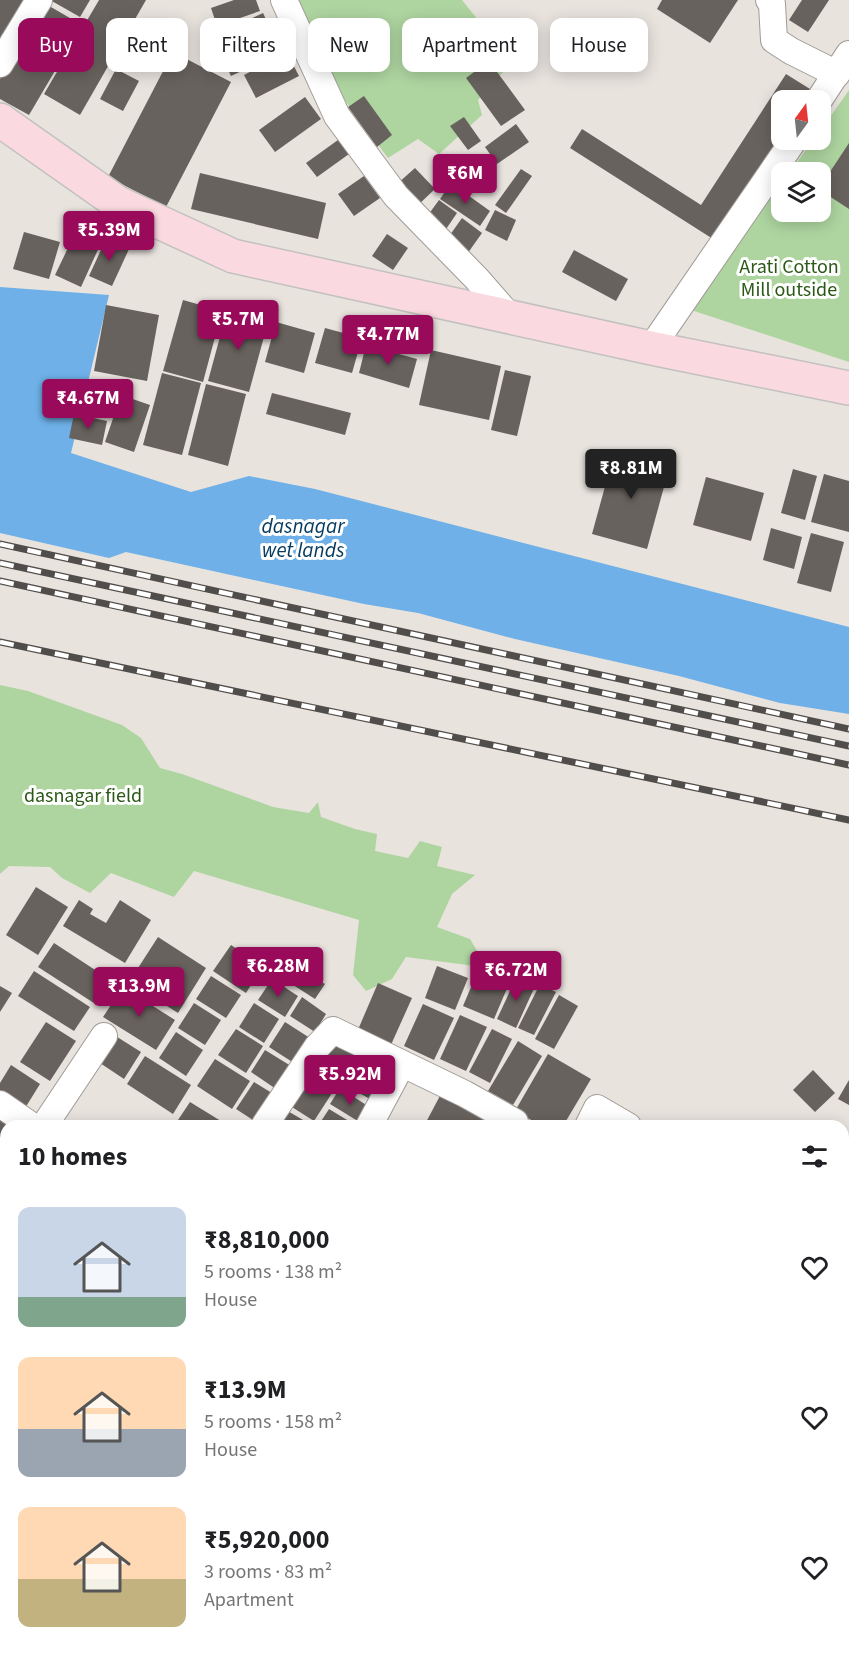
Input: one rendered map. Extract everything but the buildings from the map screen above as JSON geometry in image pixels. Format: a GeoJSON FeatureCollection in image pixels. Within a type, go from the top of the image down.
{"type":"FeatureCollection","features":[{"type":"Feature","properties":{"kind":"main road"},"geometry":{"type":"LineString","coordinates":[[0,120],[118,203],[233,256],[511,318],[849,388]]}},
{"type":"Feature","properties":{"kind":"street"},"geometry":{"type":"LineString","coordinates":[[0,64],[39,0]]}},
{"type":"Feature","properties":{"kind":"street"},"geometry":{"type":"LineString","coordinates":[[284,0],[337,116],[396,196],[477,279],[511,318]]}},
{"type":"Feature","properties":{"kind":"street"},"geometry":{"type":"LineString","coordinates":[[769,0],[772,4],[774,40],[791,51],[843,64],[826,90]]}},
{"type":"Feature","properties":{"kind":"street"},"geometry":{"type":"LineString","coordinates":[[651,348],[787,150]]}},
{"type":"Feature","properties":{"kind":"street"},"geometry":{"type":"LineString","coordinates":[[268,1120],[317,1047],[333,1030],[465,1094],[509,1120]]}},
{"type":"Feature","properties":{"kind":"street"},"geometry":{"type":"LineString","coordinates":[[48,1120],[104,1036]]}},
{"type":"Feature","properties":{"kind":"street"},"geometry":{"type":"LineString","coordinates":[[372,1120],[402,1064]]}},
{"type":"Feature","properties":{"kind":"street"},"geometry":{"type":"LineString","coordinates":[[0,1104],[23,1120]]}},
{"type":"Feature","properties":{"kind":"street"},"geometry":{"type":"LineString","coordinates":[[591,1120],[597,1108],[618,1120]]}},
{"type":"Feature","properties":{"kind":"green space"},"geometry":{"type":"Polygon","coordinates":[[[288,0],[462,0],[477,18],[402,18],[402,72],[503,72],[478,100],[482,115],[439,154],[418,139],[388,158],[325,72],[390,72],[390,18],[308,18],[308,39],[288,0]]]}},
{"type":"Feature","properties":{"kind":"green space","name":"Arati Cotton Mill outside"},"geometry":{"type":"Polygon","coordinates":[[[849,90],[849,362],[691,310],[771,198],[771,222],[831,222],[831,162],[797,162],[806,150],[831,150],[831,116],[849,90]]]}},
{"type":"Feature","properties":{"kind":"green space","name":"dasnagar field"},"geometry":{"type":"Polygon","coordinates":[[[0,685],[28,691],[122,725],[141,738],[160,768],[273,807],[309,813],[318,802],[321,817],[377,834],[375,851],[408,858],[420,841],[442,847],[437,866],[475,875],[452,894],[437,927],[470,939],[479,954],[475,966],[406,957],[392,979],[366,991],[353,975],[359,920],[194,871],[174,897],[111,873],[90,893],[62,878],[50,867],[9,866],[0,874],[0,685]]]}},
{"type":"Feature","properties":{"kind":"water","name":"dasnagar wet lands"},"geometry":{"type":"Polygon","coordinates":[[[0,287],[109,295],[71,453],[191,492],[249,476],[315,489],[849,627],[849,714],[780,703],[679,676],[515,639],[418,613],[364,604],[126,552],[109,558],[0,533],[0,287]]]}},
{"type":"Feature","properties":{"kind":"railway"},"geometry":{"type":"LineString","coordinates":[[0,544],[849,729]]}},
{"type":"Feature","properties":{"kind":"railway"},"geometry":{"type":"LineString","coordinates":[[0,563],[849,746]]}},
{"type":"Feature","properties":{"kind":"railway"},"geometry":{"type":"LineString","coordinates":[[0,581],[849,765]]}},
{"type":"Feature","properties":{"kind":"railway"},"geometry":{"type":"LineString","coordinates":[[0,642],[849,820]]}}]}
